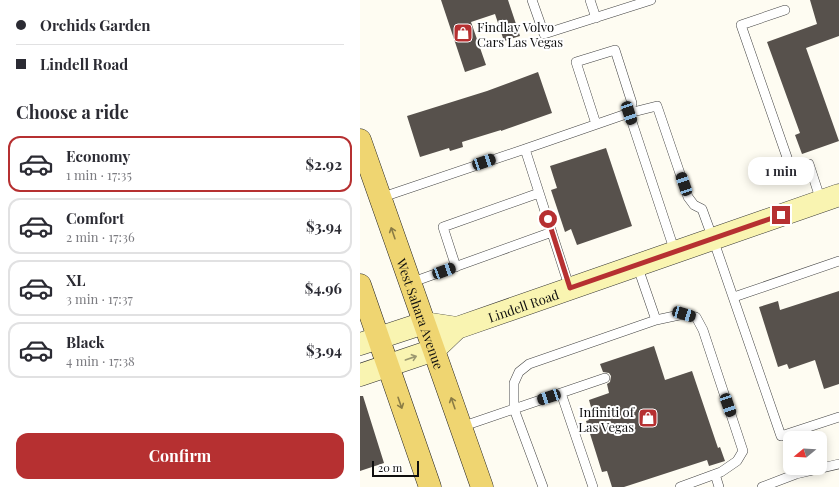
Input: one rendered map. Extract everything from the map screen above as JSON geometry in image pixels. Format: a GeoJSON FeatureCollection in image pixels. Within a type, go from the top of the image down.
{"type":"FeatureCollection","features":[{"type":"Feature","properties":{"kind":"main road","name":"West Sahara Avenue"},"geometry":{"type":"LineString","coordinates":[[360,140],[482,487]]}},
{"type":"Feature","properties":{"kind":"main road"},"geometry":{"type":"LineString","coordinates":[[360,286],[369,341],[387,366],[430,487]]}},
{"type":"Feature","properties":{"kind":"street","name":"Lindell Road"},"geometry":{"type":"LineString","coordinates":[[360,375],[434,350],[457,328],[830,198]]}},
{"type":"Feature","properties":{"kind":"street","name":"Lindell Road"},"geometry":{"type":"LineString","coordinates":[[369,341],[424,323],[457,328]]}},
{"type":"Feature","properties":{"kind":"lane"},"geometry":{"type":"LineString","coordinates":[[532,0],[544,34],[596,18],[635,2],[651,0]]}},
{"type":"Feature","properties":{"kind":"lane"},"geometry":{"type":"LineString","coordinates":[[590,0],[596,18]]}},
{"type":"Feature","properties":{"kind":"lane"},"geometry":{"type":"LineString","coordinates":[[785,10],[741,26],[790,166],[809,164],[830,198]]}},
{"type":"Feature","properties":{"kind":"lane"},"geometry":{"type":"LineString","coordinates":[[596,124],[576,62],[615,50],[632,103],[629,113],[675,252]]}},
{"type":"Feature","properties":{"kind":"lane"},"geometry":{"type":"LineString","coordinates":[[380,198],[629,113],[657,106],[688,197],[694,205],[702,210],[714,239],[781,436],[839,417]]}},
{"type":"Feature","properties":{"kind":"lane"},"geometry":{"type":"LineString","coordinates":[[525,149],[570,288]]}},
{"type":"Feature","properties":{"kind":"lane"},"geometry":{"type":"LineString","coordinates":[[456,267],[443,227],[539,193]]}},
{"type":"Feature","properties":{"kind":"lane"},"geometry":{"type":"LineString","coordinates":[[410,283],[552,232]]}},
{"type":"Feature","properties":{"kind":"lane"},"geometry":{"type":"LineString","coordinates":[[734,297],[839,261]]}},
{"type":"Feature","properties":{"kind":"lane"},"geometry":{"type":"LineString","coordinates":[[637,265],[656,320]]}},
{"type":"Feature","properties":{"kind":"lane"},"geometry":{"type":"LineString","coordinates":[[543,487],[514,409],[514,383],[519,372],[529,364],[656,320],[684,314],[696,317],[703,330],[744,450],[737,461],[721,472],[680,487]]}},
{"type":"Feature","properties":{"kind":"lane"},"geometry":{"type":"LineString","coordinates":[[461,427],[605,378]]}},
{"type":"Feature","properties":{"kind":"lane"},"geometry":{"type":"LineString","coordinates":[[561,393],[593,487]]}},
{"type":"Feature","properties":{"kind":"lane"},"geometry":{"type":"LineString","coordinates":[[762,487],[796,474],[839,464]]}},
{"type":"Feature","properties":{"kind":"lane"},"geometry":{"type":"LineString","coordinates":[[714,474],[719,487]]}},
{"type":"Feature","properties":{"kind":"building"},"geometry":{"type":"Polygon","coordinates":[[[441,0],[508,0],[520,36],[504,41],[495,14],[471,22],[486,65],[465,72],[441,0]]]}},
{"type":"Feature","properties":{"kind":"building"},"geometry":{"type":"Polygon","coordinates":[[[810,0],[839,0],[839,36],[806,48],[839,141],[802,154],[795,135],[800,133],[767,42],[817,24],[810,0]]]}},
{"type":"Feature","properties":{"kind":"building"},"geometry":{"type":"Polygon","coordinates":[[[538,72],[552,113],[501,131],[462,142],[463,147],[450,151],[449,148],[420,157],[407,116],[487,91],[538,72]]]}},
{"type":"Feature","properties":{"kind":"building"},"geometry":{"type":"Polygon","coordinates":[[[606,148],[632,226],[577,245],[571,229],[565,232],[551,190],[557,188],[550,166],[606,148]]]}},
{"type":"Feature","properties":{"kind":"building"},"geometry":{"type":"Polygon","coordinates":[[[839,291],[839,384],[824,389],[815,360],[789,369],[787,364],[778,367],[759,307],[778,301],[780,310],[839,291]]]}},
{"type":"Feature","properties":{"kind":"building","name":"Infiniti of Las Vegas"},"geometry":{"type":"Polygon","coordinates":[[[654,346],[665,380],[692,371],[718,448],[720,447],[725,461],[709,466],[707,460],[624,487],[612,487],[607,471],[602,472],[586,421],[589,420],[587,416],[593,414],[589,400],[609,393],[607,384],[610,382],[611,376],[609,373],[603,372],[600,364],[654,346]]]}},
{"type":"Feature","properties":{"kind":"building"},"geometry":{"type":"Polygon","coordinates":[[[360,396],[363,396],[384,463],[360,471],[360,396]]]}},
{"type":"Feature","properties":{"kind":"place","name":"Findlay Volvo Cars Las Vegas"},"geometry":{"type":"Point","coordinates":[463,33]}},
{"type":"Feature","properties":{"kind":"place","name":"Infiniti of Las Vegas"},"geometry":{"type":"Point","coordinates":[648,418]}},
{"type":"Feature","properties":{"kind":"route"},"geometry":{"type":"LineString","coordinates":[[548,219],[570,288],[781,215]]}}]}
